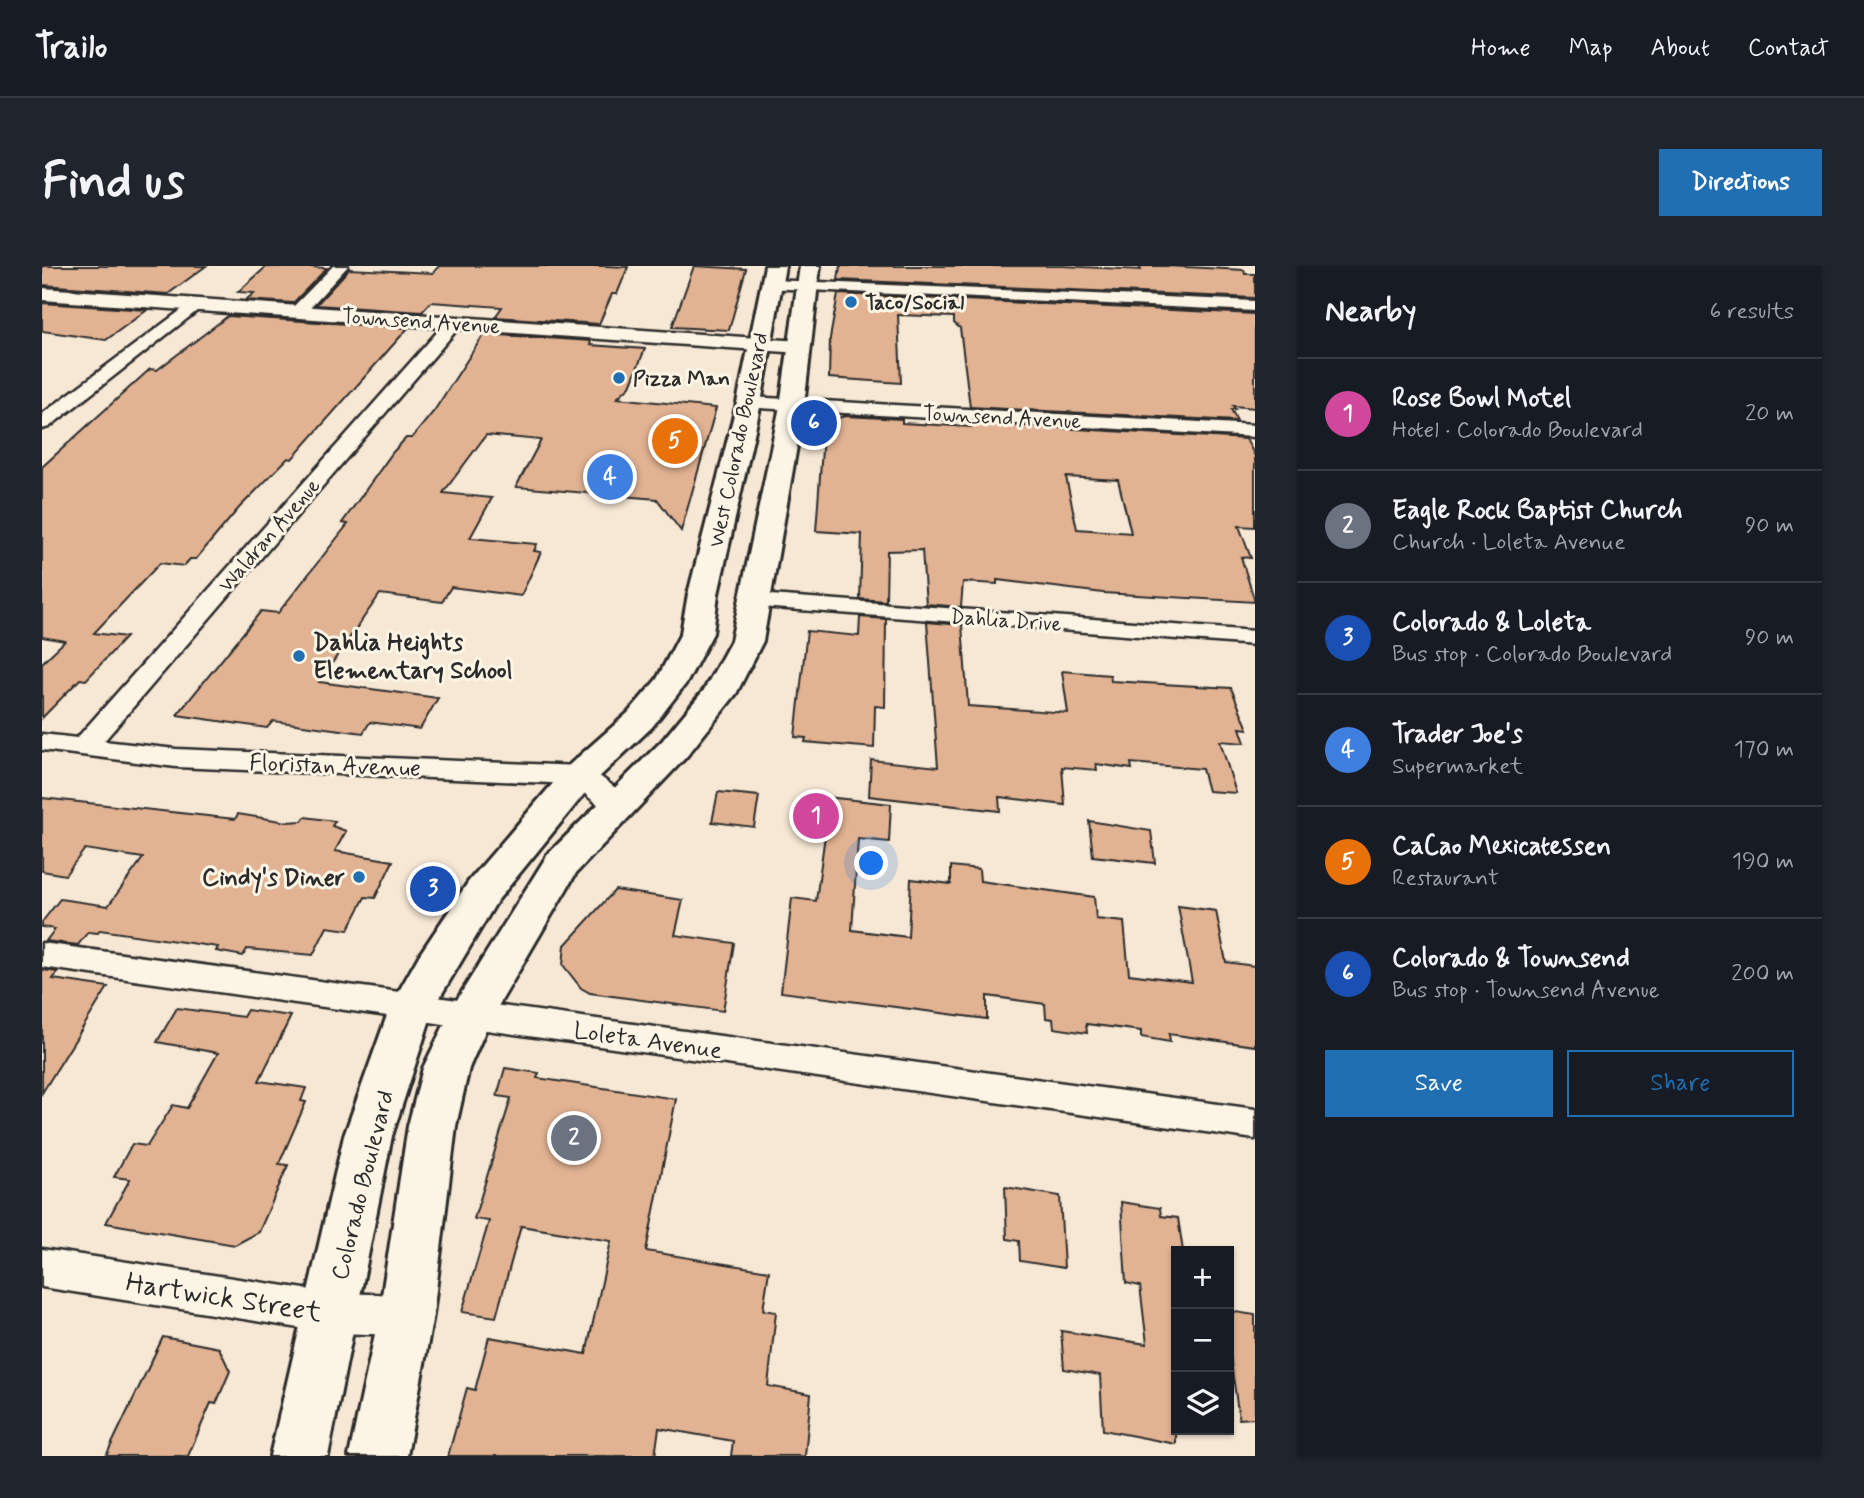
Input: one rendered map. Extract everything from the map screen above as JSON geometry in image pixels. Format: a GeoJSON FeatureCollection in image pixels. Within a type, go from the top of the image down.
{"type":"FeatureCollection","features":[{"type":"Feature","properties":{"kind":"main road","name":"West Colorado Boulevard"},"geometry":{"type":"LineString","coordinates":[[703,594],[749,403],[773,276]]}},
{"type":"Feature","properties":{"kind":"main road","name":"West Colorado Boulevard"},"geometry":{"type":"LineString","coordinates":[[757,601],[792,405],[809,276]]}},
{"type":"Feature","properties":{"kind":"main road"},"geometry":{"type":"LineString","coordinates":[[378,1456],[406,1315],[432,1126],[446,1068],[470,1015],[562,864],[674,749],[719,694],[747,641],[757,601],[703,594]]}},
{"type":"Feature","properties":{"kind":"main road","name":"Colorado Boulevard"},"geometry":{"type":"LineString","coordinates":[[299,1456],[368,1136],[412,1007],[435,965],[483,891],[580,775],[640,720],[671,682],[697,633],[703,594]]}},
{"type":"Feature","properties":{"kind":"street"},"geometry":{"type":"LineString","coordinates":[[297,312],[341,266]]}},
{"type":"Feature","properties":{"kind":"street"},"geometry":{"type":"LineString","coordinates":[[773,276],[809,276],[1255,306]]}},
{"type":"Feature","properties":{"kind":"street","name":"Townsend Avenue"},"geometry":{"type":"LineString","coordinates":[[42,294],[800,347]]}},
{"type":"Feature","properties":{"kind":"street"},"geometry":{"type":"LineString","coordinates":[[42,423],[196,304]]}},
{"type":"Feature","properties":{"kind":"street","name":"Waldran Avenue"},"geometry":{"type":"LineString","coordinates":[[84,747],[454,323]]}},
{"type":"Feature","properties":{"kind":"street","name":"Townsend Avenue"},"geometry":{"type":"LineString","coordinates":[[749,403],[1255,431]]}},
{"type":"Feature","properties":{"kind":"street","name":"Dahlia Drive"},"geometry":{"type":"LineString","coordinates":[[757,601],[1255,638]]}},
{"type":"Feature","properties":{"kind":"street","name":"Floristan Avenue"},"geometry":{"type":"LineString","coordinates":[[42,742],[176,758],[580,775]]}},
{"type":"Feature","properties":{"kind":"street"},"geometry":{"type":"LineString","coordinates":[[580,775],[619,805]]}},
{"type":"Feature","properties":{"kind":"street","name":"Loleta Avenue"},"geometry":{"type":"LineString","coordinates":[[42,955],[1255,1124]]}},
{"type":"Feature","properties":{"kind":"street","name":"Hartwick Street"},"geometry":{"type":"LineString","coordinates":[[42,1268],[331,1314],[406,1315]]}},
{"type":"Feature","properties":{"kind":"building"},"geometry":{"type":"Polygon","coordinates":[[[42,266],[206,266],[168,294],[42,285],[42,266]]]}},
{"type":"Feature","properties":{"kind":"building"},"geometry":{"type":"Polygon","coordinates":[[[439,266],[628,267],[617,294],[612,294],[599,324],[495,317],[502,307],[431,302],[422,312],[316,305],[349,269],[433,273],[439,266]]]}},
{"type":"Feature","properties":{"kind":"building"},"geometry":{"type":"Polygon","coordinates":[[[694,266],[746,269],[729,330],[672,327],[694,266]]]}},
{"type":"Feature","properties":{"kind":"building"},"geometry":{"type":"Polygon","coordinates":[[[840,266],[1063,266],[1141,270],[1139,266],[1166,266],[1244,270],[1245,274],[1255,274],[1255,298],[838,280],[840,266]]]}},
{"type":"Feature","properties":{"kind":"building"},"geometry":{"type":"Polygon","coordinates":[[[266,267],[327,268],[293,303],[246,300],[254,293],[238,292],[266,267]]]}},
{"type":"Feature","properties":{"kind":"building"},"geometry":{"type":"Polygon","coordinates":[[[838,294],[1255,314],[1255,408],[1233,406],[1235,409],[1231,409],[1237,421],[970,407],[960,328],[954,323],[954,317],[898,315],[901,383],[829,378],[830,338],[838,294]]]}},
{"type":"Feature","properties":{"kind":"building"},"geometry":{"type":"Polygon","coordinates":[[[42,303],[147,310],[106,340],[42,331],[42,303]]]}},
{"type":"Feature","properties":{"kind":"building"},"geometry":{"type":"Polygon","coordinates":[[[228,316],[408,328],[292,459],[288,458],[239,508],[196,559],[190,559],[184,566],[160,563],[94,633],[126,637],[86,680],[80,679],[42,718],[42,663],[65,641],[42,637],[42,467],[150,369],[157,370],[228,316]]]}},
{"type":"Feature","properties":{"kind":"building"},"geometry":{"type":"Polygon","coordinates":[[[484,334],[591,341],[590,345],[645,349],[630,386],[617,398],[716,408],[681,531],[657,499],[516,487],[541,440],[486,435],[443,493],[492,498],[470,538],[537,544],[534,551],[541,552],[521,596],[451,587],[442,602],[380,594],[319,682],[438,698],[420,729],[370,722],[363,733],[273,721],[267,728],[177,715],[261,611],[278,613],[348,524],[342,523],[393,452],[406,438],[412,438],[434,411],[484,334]]]}},
{"type":"Feature","properties":{"kind":"building"},"geometry":{"type":"Polygon","coordinates":[[[845,416],[902,419],[902,423],[972,427],[972,423],[1246,439],[1255,456],[1255,527],[1239,526],[1251,558],[1241,557],[1255,602],[1103,593],[997,580],[997,584],[963,582],[961,607],[926,604],[922,550],[887,551],[886,601],[860,599],[862,534],[816,531],[824,422],[845,416]],[[1066,477],[1077,529],[1131,533],[1118,480],[1066,477]]]}},
{"type":"Feature","properties":{"kind":"building"},"geometry":{"type":"Polygon","coordinates":[[[860,617],[886,619],[885,707],[875,706],[874,748],[805,742],[806,738],[795,737],[807,631],[859,636],[860,617]]]}},
{"type":"Feature","properties":{"kind":"building"},"geometry":{"type":"Polygon","coordinates":[[[927,622],[962,625],[968,706],[1068,713],[1062,671],[1110,675],[1111,681],[1231,688],[1248,729],[1240,728],[1245,743],[1220,741],[1236,793],[1208,791],[1202,769],[1131,763],[1132,769],[1096,764],[1097,770],[1062,767],[1065,805],[999,797],[1000,811],[869,796],[871,760],[938,767],[927,622]]]}},
{"type":"Feature","properties":{"kind":"building"},"geometry":{"type":"Polygon","coordinates":[[[718,792],[759,796],[754,827],[712,822],[718,792]]]}},
{"type":"Feature","properties":{"kind":"building"},"geometry":{"type":"Polygon","coordinates":[[[807,795],[891,804],[889,842],[858,839],[852,930],[908,937],[911,879],[951,884],[951,866],[979,869],[980,881],[1094,897],[1096,919],[1124,922],[1129,974],[1192,982],[1178,906],[1216,911],[1226,962],[1255,966],[1255,1046],[1169,1034],[1170,1042],[1141,1037],[1141,1031],[1086,1024],[1087,1033],[1054,1028],[1053,1019],[1046,1018],[1045,1004],[987,996],[987,1019],[781,992],[792,898],[816,901],[825,835],[802,832],[807,795]]]}},
{"type":"Feature","properties":{"kind":"building"},"geometry":{"type":"Polygon","coordinates":[[[42,798],[235,819],[238,814],[287,822],[302,821],[305,817],[335,821],[332,826],[346,831],[335,851],[393,861],[375,898],[365,897],[348,930],[327,927],[313,955],[247,949],[243,956],[216,951],[218,947],[100,930],[98,933],[88,932],[78,945],[46,941],[55,929],[42,927],[42,922],[60,899],[108,906],[143,858],[85,849],[65,875],[42,871],[42,798]]]}},
{"type":"Feature","properties":{"kind":"building"},"geometry":{"type":"Polygon","coordinates":[[[1089,821],[1151,831],[1155,863],[1093,856],[1089,821]]]}},
{"type":"Feature","properties":{"kind":"building"},"geometry":{"type":"Polygon","coordinates":[[[615,890],[683,900],[675,935],[734,943],[723,1011],[590,993],[581,988],[563,965],[565,945],[615,890]]]}},
{"type":"Feature","properties":{"kind":"building"},"geometry":{"type":"Polygon","coordinates":[[[42,970],[58,972],[53,979],[108,987],[42,1093],[42,970]]]}},
{"type":"Feature","properties":{"kind":"building"},"geometry":{"type":"Polygon","coordinates":[[[177,1008],[243,1017],[247,1010],[291,1016],[259,1081],[306,1088],[301,1101],[306,1102],[279,1164],[288,1165],[259,1232],[235,1245],[106,1223],[130,1179],[114,1177],[132,1144],[147,1146],[173,1105],[187,1108],[218,1053],[157,1042],[177,1008]]]}},
{"type":"Feature","properties":{"kind":"building"},"geometry":{"type":"Polygon","coordinates":[[[505,1068],[539,1073],[537,1078],[676,1099],[646,1251],[769,1271],[763,1310],[776,1312],[768,1386],[811,1394],[805,1456],[731,1456],[733,1441],[659,1428],[655,1456],[448,1456],[467,1388],[475,1390],[489,1337],[586,1354],[611,1241],[521,1226],[496,1317],[462,1312],[489,1221],[474,1219],[511,1098],[497,1096],[505,1068]]]}},
{"type":"Feature","properties":{"kind":"building"},"geometry":{"type":"Polygon","coordinates":[[[1005,1187],[1060,1196],[1064,1268],[1020,1261],[1019,1241],[1007,1239],[1005,1187]]]}},
{"type":"Feature","properties":{"kind":"building"},"geometry":{"type":"Polygon","coordinates":[[[1121,1202],[1160,1208],[1161,1216],[1178,1218],[1182,1246],[1171,1246],[1171,1435],[1176,1435],[1176,1444],[1103,1430],[1100,1375],[1064,1369],[1061,1331],[1147,1344],[1140,1286],[1126,1283],[1121,1202]]]}},
{"type":"Feature","properties":{"kind":"building"},"geometry":{"type":"Polygon","coordinates":[[[1234,1312],[1255,1315],[1255,1418],[1239,1419],[1234,1384],[1234,1312]]]}},
{"type":"Feature","properties":{"kind":"building"},"geometry":{"type":"Polygon","coordinates":[[[163,1337],[219,1348],[230,1371],[216,1404],[211,1403],[188,1456],[106,1456],[163,1337]]]}},
{"type":"Feature","properties":{"kind":"place","name":"Taco/Social"},"geometry":{"type":"Point","coordinates":[851,302]}},
{"type":"Feature","properties":{"kind":"place","name":"Pizza Man"},"geometry":{"type":"Point","coordinates":[619,378]}},
{"type":"Feature","properties":{"kind":"place","name":"Colorado & Townsend"},"geometry":{"type":"Point","coordinates":[814,423]}},
{"type":"Feature","properties":{"kind":"place","name":"CaCao Mexicatessen"},"geometry":{"type":"Point","coordinates":[675,441]}},
{"type":"Feature","properties":{"kind":"place","name":"Trader Joe's"},"geometry":{"type":"Point","coordinates":[610,477]}},
{"type":"Feature","properties":{"kind":"place","name":"Dahlia Heights Elementary School"},"geometry":{"type":"Point","coordinates":[299,656]}},
{"type":"Feature","properties":{"kind":"place","name":"Rose Bowl Motel"},"geometry":{"type":"Point","coordinates":[816,816]}},
{"type":"Feature","properties":{"kind":"place","name":"Cindy's Diner"},"geometry":{"type":"Point","coordinates":[359,877]}},
{"type":"Feature","properties":{"kind":"place","name":"Colorado & Loleta"},"geometry":{"type":"Point","coordinates":[433,889]}},
{"type":"Feature","properties":{"kind":"place","name":"Eagle Rock Baptist Church"},"geometry":{"type":"Point","coordinates":[574,1138]}}]}
